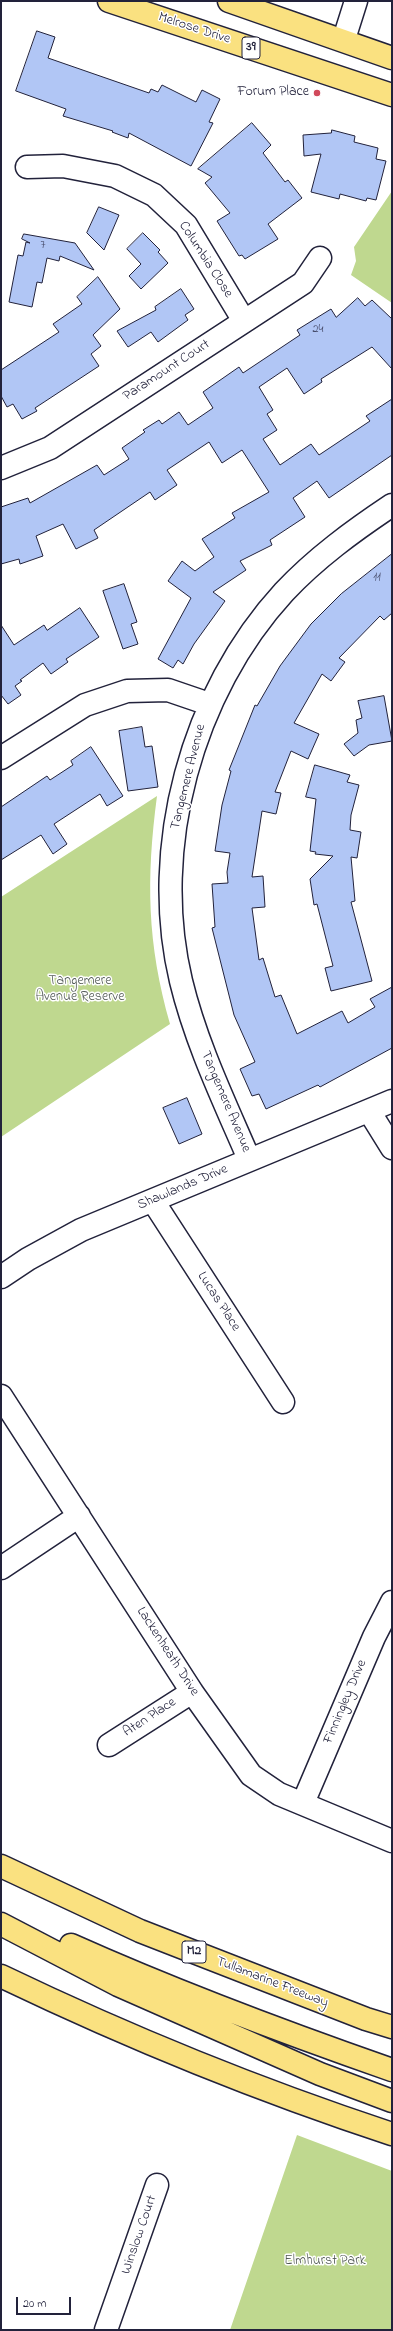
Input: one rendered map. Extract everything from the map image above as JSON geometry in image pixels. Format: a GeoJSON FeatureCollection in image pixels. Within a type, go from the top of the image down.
{"type":"FeatureCollection","features":[{"type":"Feature","properties":{"kind":"main road","name":"Melrose Drive"},"geometry":{"type":"LineString","coordinates":[[109,1],[392,95]]}},
{"type":"Feature","properties":{"kind":"main road"},"geometry":{"type":"LineString","coordinates":[[229,1],[344,39],[392,58]]}},
{"type":"Feature","properties":{"kind":"main road","name":"Tullamarine Freeway"},"geometry":{"type":"LineString","coordinates":[[1,1866],[140,1931],[366,2019],[392,2027]]}},
{"type":"Feature","properties":{"kind":"main road"},"geometry":{"type":"LineString","coordinates":[[1,1914],[153,1981],[277,2030],[392,2070]]}},
{"type":"Feature","properties":{"kind":"main road"},"geometry":{"type":"LineString","coordinates":[[1,1924],[118,1985],[320,2074],[392,2101]]}},
{"type":"Feature","properties":{"kind":"main road"},"geometry":{"type":"LineString","coordinates":[[1,1976],[89,2018],[224,2073],[392,2134]]}},
{"type":"Feature","properties":{"kind":"street"},"geometry":{"type":"LineString","coordinates":[[344,39],[356,1]]}},
{"type":"Feature","properties":{"kind":"street","name":"Columbia Close"},"geometry":{"type":"LineString","coordinates":[[27,167],[63,166],[115,176],[154,195],[186,225],[244,321]]}},
{"type":"Feature","properties":{"kind":"street","name":"Paramount Court"},"geometry":{"type":"LineString","coordinates":[[1,468],[50,448],[303,283],[320,258]]}},
{"type":"Feature","properties":{"kind":"street","name":"Tangemere Avenue"},"geometry":{"type":"LineString","coordinates":[[249,1159],[208,1065],[193,1022],[181,979],[172,921],[170,890],[175,820],[192,756],[209,704],[225,674],[260,622],[284,593],[321,556],[392,505]]}},
{"type":"Feature","properties":{"kind":"street"},"geometry":{"type":"LineString","coordinates":[[1,758],[84,705],[127,691],[168,690],[209,704]]}},
{"type":"Feature","properties":{"kind":"street","name":"Shawlands Drive"},"geometry":{"type":"LineString","coordinates":[[1,1277],[28,1259],[81,1230],[154,1201],[249,1159],[392,1101]]}},
{"type":"Feature","properties":{"kind":"street"},"geometry":{"type":"LineString","coordinates":[[369,1111],[392,1148]]}},
{"type":"Feature","properties":{"kind":"street","name":"Lucas Place"},"geometry":{"type":"LineString","coordinates":[[154,1201],[283,1402]]}},
{"type":"Feature","properties":{"kind":"street","name":"Lackenheath Drive"},"geometry":{"type":"LineString","coordinates":[[1,1396],[192,1692],[251,1775],[280,1794],[392,1841]]}},
{"type":"Feature","properties":{"kind":"street"},"geometry":{"type":"LineString","coordinates":[[1,1568],[79,1516]]}},
{"type":"Feature","properties":{"kind":"street","name":"Finningley Drive"},"geometry":{"type":"LineString","coordinates":[[303,1803],[374,1637],[392,1602]]}},
{"type":"Feature","properties":{"kind":"street","name":"Aten Place"},"geometry":{"type":"LineString","coordinates":[[109,1745],[192,1692]]}},
{"type":"Feature","properties":{"kind":"street","name":"Winslow Court"},"geometry":{"type":"LineString","coordinates":[[106,2330],[157,2185]]}},
{"type":"Feature","properties":{"kind":"green space"},"geometry":{"type":"Polygon","coordinates":[[[392,191],[392,303],[351,275],[356,261],[354,247],[392,191]]]}},
{"type":"Feature","properties":{"kind":"green space","name":"Tangemere Avenue Reserve"},"geometry":{"type":"Polygon","coordinates":[[[157,796],[151,855],[151,911],[157,966],[162,994],[170,1024],[1,1137],[1,897],[157,796]]]}},
{"type":"Feature","properties":{"kind":"green space","name":"Elmhurst Park"},"geometry":{"type":"Polygon","coordinates":[[[297,2135],[392,2171],[392,2330],[230,2330],[297,2135]]]}},
{"type":"Feature","properties":{"kind":"building"},"geometry":{"type":"Polygon","coordinates":[[[37,31],[55,37],[48,58],[149,93],[151,89],[158,92],[162,85],[196,102],[202,90],[220,99],[209,122],[213,123],[191,166],[129,133],[128,138],[112,132],[113,131],[63,116],[66,109],[16,91],[37,31]]]}},
{"type":"Feature","properties":{"kind":"building"},"geometry":{"type":"Polygon","coordinates":[[[252,123],[271,145],[263,153],[285,182],[288,180],[302,198],[268,224],[278,239],[245,259],[242,255],[239,256],[217,221],[230,213],[205,183],[212,177],[198,169],[252,123]]]}},
{"type":"Feature","properties":{"kind":"building"},"geometry":{"type":"Polygon","coordinates":[[[332,130],[355,136],[354,142],[378,148],[376,159],[386,161],[376,200],[367,198],[366,201],[340,194],[339,199],[311,192],[321,154],[304,156],[303,135],[331,133],[332,130]]]}},
{"type":"Feature","properties":{"kind":"building"},"geometry":{"type":"Polygon","coordinates":[[[99,207],[119,215],[104,250],[87,233],[99,207]]]}},
{"type":"Feature","properties":{"kind":"building"},"geometry":{"type":"Polygon","coordinates":[[[143,233],[160,250],[158,252],[168,263],[141,289],[129,276],[141,264],[127,249],[143,233]]]}},
{"type":"Feature","properties":{"kind":"building"},"geometry":{"type":"Polygon","coordinates":[[[24,234],[75,243],[94,270],[60,256],[59,261],[47,258],[42,283],[37,282],[32,307],[9,302],[18,255],[23,256],[26,242],[30,243],[22,239],[24,234]]]}},
{"type":"Feature","properties":{"kind":"building"},"geometry":{"type":"Polygon","coordinates":[[[98,277],[120,309],[93,335],[101,346],[91,354],[99,366],[35,408],[37,411],[22,419],[13,404],[7,407],[1,396],[1,370],[59,332],[53,324],[82,304],[77,297],[98,277]]]}},
{"type":"Feature","properties":{"kind":"building"},"geometry":{"type":"Polygon","coordinates":[[[181,289],[194,309],[185,315],[188,320],[158,342],[151,332],[128,347],[117,331],[156,310],[155,307],[181,289]]]}},
{"type":"Feature","properties":{"kind":"building"},"geometry":{"type":"Polygon","coordinates":[[[358,298],[365,306],[372,300],[392,319],[392,369],[372,347],[321,379],[322,382],[304,394],[287,368],[259,387],[273,410],[267,414],[277,430],[263,439],[280,465],[311,444],[319,455],[370,421],[366,416],[392,399],[392,455],[329,498],[317,481],[293,498],[305,517],[270,540],[272,545],[240,561],[246,570],[213,592],[225,601],[194,644],[183,664],[178,660],[173,668],[158,659],[191,598],[168,581],[182,561],[195,571],[214,557],[202,539],[235,518],[232,513],[269,492],[242,450],[222,463],[209,442],[167,470],[177,485],[155,500],[150,492],[94,530],[98,538],[76,549],[63,524],[36,536],[43,556],[20,564],[19,559],[1,564],[1,507],[28,498],[30,503],[97,465],[104,475],[129,459],[122,448],[145,432],[143,430],[159,420],[162,424],[179,412],[188,425],[213,408],[203,392],[239,367],[243,373],[300,335],[297,330],[331,309],[336,317],[358,298]]]}},
{"type":"Feature","properties":{"kind":"building"},"geometry":{"type":"Polygon","coordinates":[[[392,554],[392,613],[384,620],[380,616],[339,658],[345,662],[331,681],[322,674],[294,723],[319,734],[308,759],[291,751],[275,792],[281,793],[276,814],[262,811],[252,877],[263,876],[265,907],[252,908],[259,960],[263,958],[275,997],[281,995],[297,1034],[342,1011],[348,1023],[375,1007],[370,999],[392,987],[392,1048],[320,1087],[318,1085],[266,1109],[259,1094],[252,1096],[240,1069],[255,1062],[234,1015],[212,928],[215,927],[212,884],[228,883],[227,872],[230,853],[215,851],[222,805],[231,771],[229,770],[255,705],[257,706],[280,666],[311,624],[341,594],[392,554]]]}},
{"type":"Feature","properties":{"kind":"building"},"geometry":{"type":"Polygon","coordinates":[[[124,584],[137,622],[131,624],[138,644],[123,649],[103,591],[124,584]]]}},
{"type":"Feature","properties":{"kind":"building"},"geometry":{"type":"Polygon","coordinates":[[[80,608],[99,637],[66,659],[68,662],[51,674],[43,663],[20,680],[22,681],[15,686],[21,695],[8,704],[1,695],[1,625],[14,645],[44,625],[47,630],[80,608]]]}},
{"type":"Feature","properties":{"kind":"building"},"geometry":{"type":"Polygon","coordinates":[[[384,696],[392,741],[369,745],[354,756],[344,744],[358,733],[356,720],[362,718],[358,701],[384,696]]]}},
{"type":"Feature","properties":{"kind":"building"},"geometry":{"type":"Polygon","coordinates":[[[142,727],[145,747],[152,746],[158,787],[128,791],[119,731],[142,727]]]}},
{"type":"Feature","properties":{"kind":"building"},"geometry":{"type":"Polygon","coordinates":[[[91,747],[123,796],[107,806],[100,794],[54,824],[67,844],[53,854],[41,835],[1,860],[1,807],[47,776],[50,780],[73,765],[71,761],[91,747]]]}},
{"type":"Feature","properties":{"kind":"building"},"geometry":{"type":"Polygon","coordinates":[[[315,765],[350,775],[347,782],[359,785],[351,815],[350,830],[361,832],[357,858],[351,857],[355,901],[351,902],[372,981],[331,991],[325,968],[333,966],[317,904],[314,905],[310,879],[333,856],[315,854],[316,852],[310,851],[316,799],[306,797],[315,765]]]}},
{"type":"Feature","properties":{"kind":"building"},"geometry":{"type":"Polygon","coordinates":[[[187,1098],[202,1134],[179,1144],[163,1108],[187,1098]]]}},
{"type":"Feature","properties":{"kind":"place","name":"Forum Place"},"geometry":{"type":"Point","coordinates":[317,93]}}]}
